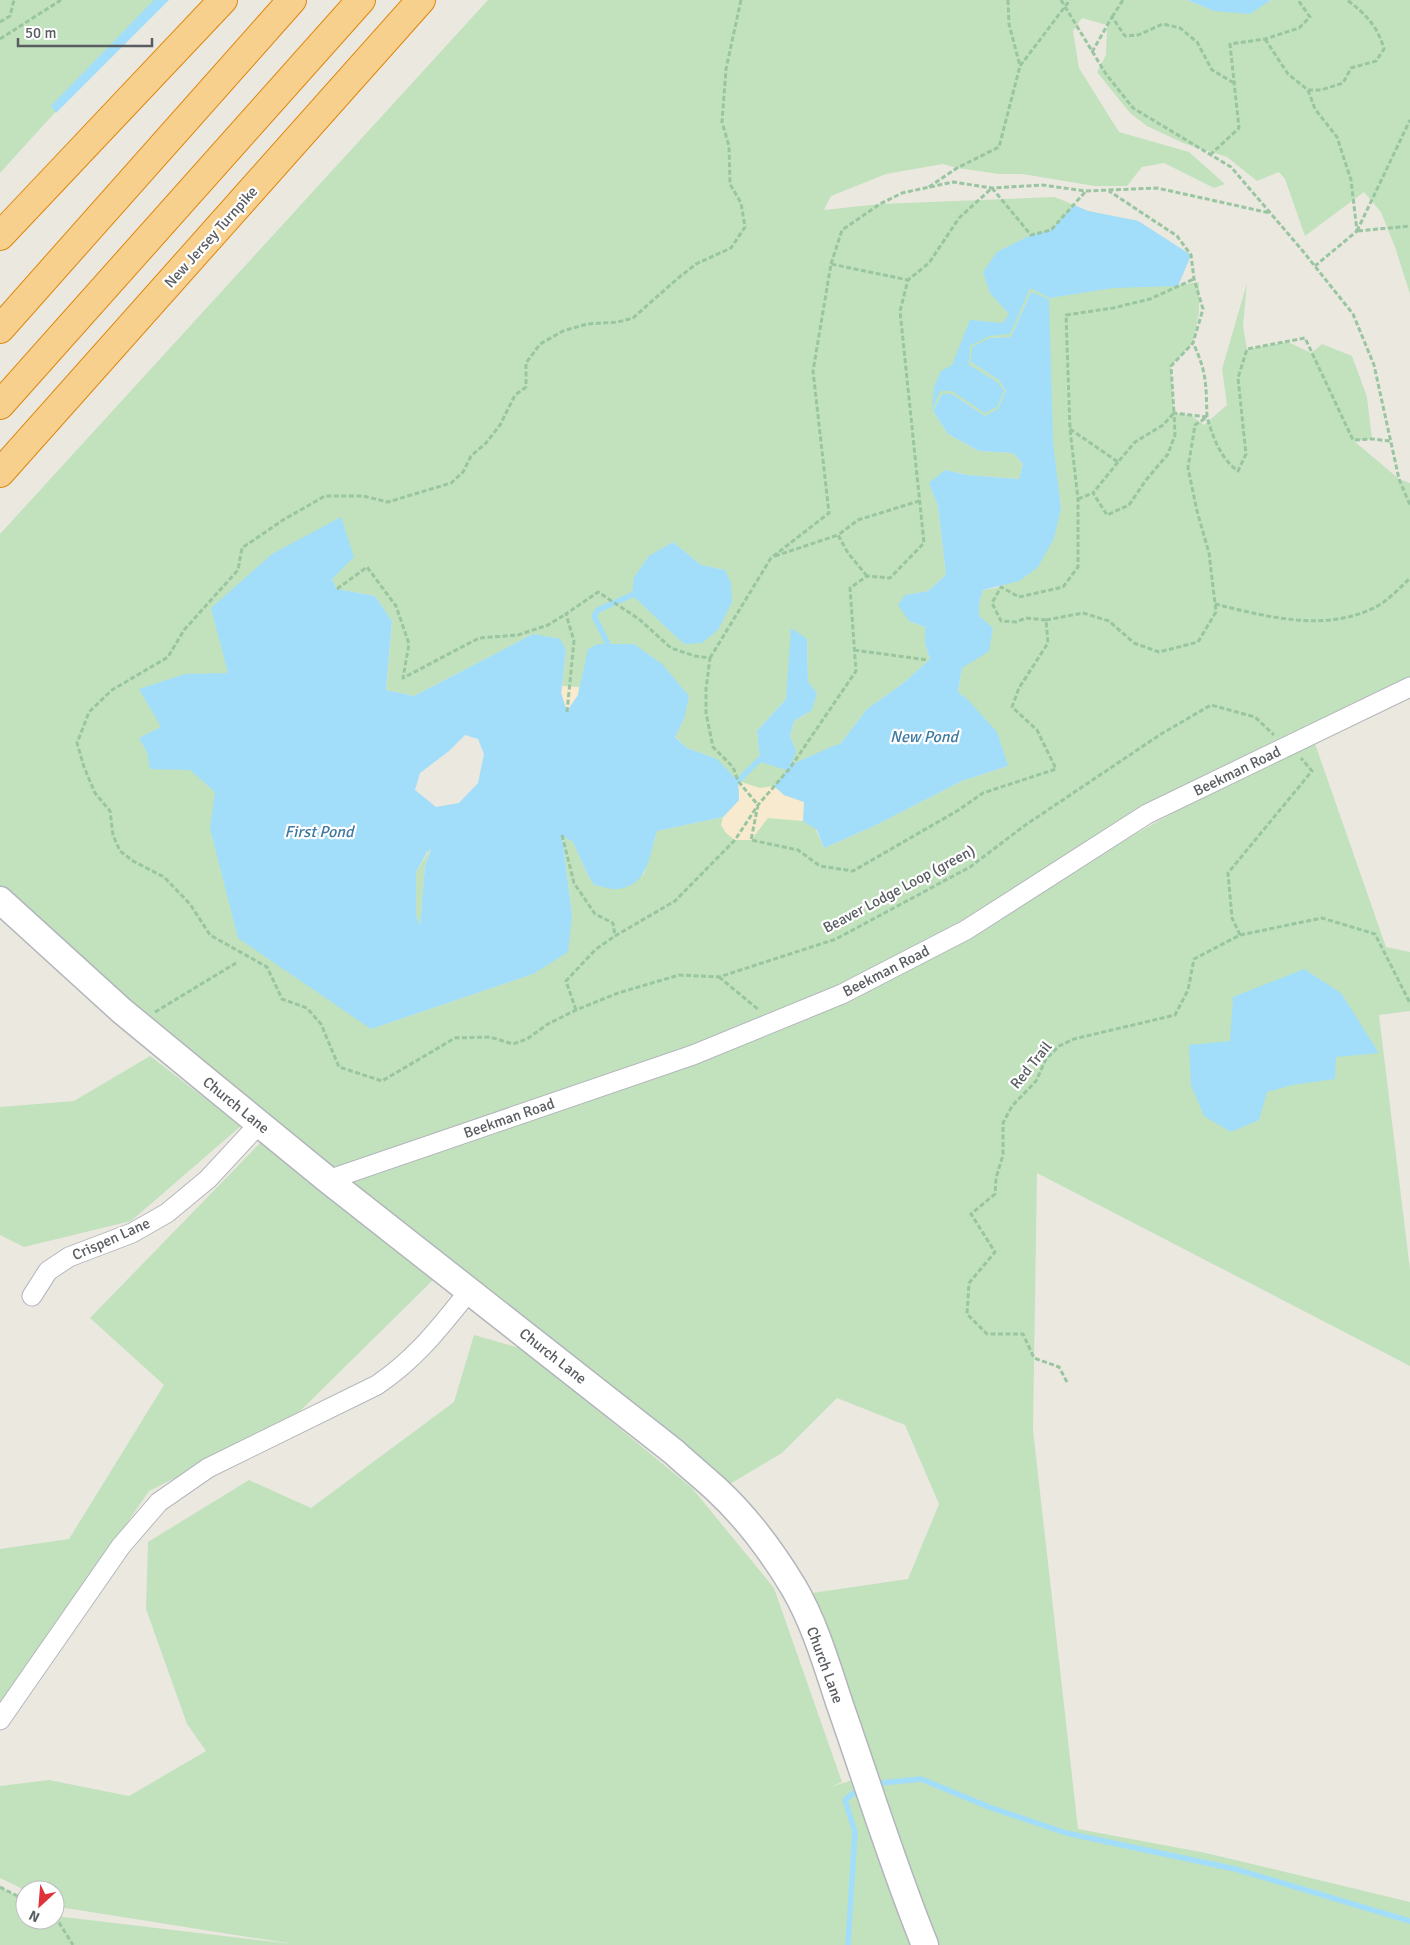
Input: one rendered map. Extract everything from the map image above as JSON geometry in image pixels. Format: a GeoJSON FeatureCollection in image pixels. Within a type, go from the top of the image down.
{"type":"FeatureCollection","features":[{"type":"Feature","properties":{"kind":"highway"},"geometry":{"type":"LineString","coordinates":[[0,236],[222,0]]}},
{"type":"Feature","properties":{"kind":"highway"},"geometry":{"type":"LineString","coordinates":[[0,329],[292,0]]}},
{"type":"Feature","properties":{"kind":"highway"},"geometry":{"type":"LineString","coordinates":[[0,405],[361,0]]}},
{"type":"Feature","properties":{"kind":"highway","name":"New Jersey Turnpike"},"geometry":{"type":"LineString","coordinates":[[0,473],[421,0]]}},
{"type":"Feature","properties":{"kind":"street","name":"Beekman Road"},"geometry":{"type":"LineString","coordinates":[[328,1180],[693,1055],[842,994],[966,930],[1147,814],[1410,688]]}},
{"type":"Feature","properties":{"kind":"street","name":"Church Lane"},"geometry":{"type":"LineString","coordinates":[[0,900],[137,1023],[328,1180],[674,1452],[718,1491],[742,1516],[767,1548],[795,1590],[810,1622],[876,1806],[911,1911],[925,1945]]}},
{"type":"Feature","properties":{"kind":"street","name":"Crispen Lane"},"geometry":{"type":"LineString","coordinates":[[32,1296],[48,1272],[69,1257],[132,1233],[167,1213],[208,1179],[259,1124]]}},
{"type":"Feature","properties":{"kind":"street"},"geometry":{"type":"LineString","coordinates":[[0,1720],[122,1546],[159,1502],[208,1468],[377,1385],[423,1348],[469,1291]]}},
{"type":"Feature","properties":{"kind":"path"},"geometry":{"type":"LineString","coordinates":[[0,22],[10,16],[14,0]]}},
{"type":"Feature","properties":{"kind":"path"},"geometry":{"type":"LineString","coordinates":[[0,39],[61,0]]}},
{"type":"Feature","properties":{"kind":"path","name":"Beaver Lodge Loop (green)"},"geometry":{"type":"LineString","coordinates":[[741,0],[726,69],[722,122],[729,146],[730,184],[741,202],[745,227],[731,248],[696,264],[633,318],[618,322],[586,324],[563,331],[540,344],[526,363],[526,387],[515,395],[500,425],[486,443],[471,456],[463,472],[451,483],[388,502],[363,496],[325,496],[242,548],[238,570],[184,630],[168,657],[112,690],[89,712],[77,744],[95,793],[110,811],[113,835],[120,851],[133,861],[164,877],[190,904],[210,935],[267,967],[282,999],[307,1008],[321,1024],[338,1067],[382,1081],[455,1038],[490,1037],[513,1044],[527,1039],[548,1024],[576,1010],[618,993],[679,975],[719,977],[836,939],[970,867],[1024,826],[1161,734],[1211,705],[1255,717],[1297,754],[1312,771],[1228,873],[1232,918],[1240,936]]}},
{"type":"Feature","properties":{"kind":"path"},"geometry":{"type":"LineString","coordinates":[[1008,0],[1009,24],[1020,66]]}},
{"type":"Feature","properties":{"kind":"path"},"geometry":{"type":"LineString","coordinates":[[1061,0],[1106,74],[1133,108],[1231,167],[1353,314],[1374,365],[1399,478],[1410,505]]}},
{"type":"Feature","properties":{"kind":"path"},"geometry":{"type":"LineString","coordinates":[[927,188],[957,168],[999,147],[1020,66],[1070,0]]}},
{"type":"Feature","properties":{"kind":"path"},"geometry":{"type":"LineString","coordinates":[[1092,52],[1123,0]]}},
{"type":"Feature","properties":{"kind":"path"},"geometry":{"type":"LineString","coordinates":[[1210,156],[1239,128],[1230,44],[1265,39],[1299,28],[1310,16],[1298,0]]}},
{"type":"Feature","properties":{"kind":"path"},"geometry":{"type":"LineString","coordinates":[[1308,90],[1321,90],[1343,83],[1351,68],[1376,61],[1384,49],[1380,33],[1361,10],[1347,0]]}},
{"type":"Feature","properties":{"kind":"path"},"geometry":{"type":"LineString","coordinates":[[1112,17],[1125,36],[1138,35],[1163,24],[1180,28],[1197,42],[1212,70],[1234,83]]}},
{"type":"Feature","properties":{"kind":"path"},"geometry":{"type":"LineString","coordinates":[[1265,39],[1288,74],[1308,90],[1315,109],[1337,137],[1351,180],[1357,231]]}},
{"type":"Feature","properties":{"kind":"path"},"geometry":{"type":"LineString","coordinates":[[1315,266],[1357,231],[1410,120]]}},
{"type":"Feature","properties":{"kind":"path"},"geometry":{"type":"LineString","coordinates":[[758,805],[738,781],[733,767],[713,747],[706,712],[706,689],[710,658],[771,558],[829,513],[814,371],[831,264],[842,230],[880,204],[902,193],[953,182],[992,188],[1042,185],[1086,192],[1157,188],[1271,213]]}},
{"type":"Feature","properties":{"kind":"path"},"geometry":{"type":"LineString","coordinates":[[576,1010],[566,981],[596,949],[675,901],[735,840],[758,805],[794,762],[856,670],[850,588],[867,576],[890,578],[924,543],[900,311],[908,280],[929,263],[959,218],[992,188]]}},
{"type":"Feature","properties":{"kind":"path"},"geometry":{"type":"LineString","coordinates":[[992,188],[1031,235],[1051,230],[1086,192]]}},
{"type":"Feature","properties":{"kind":"path"},"geometry":{"type":"LineString","coordinates":[[1093,493],[1107,515],[1129,505],[1146,480],[1168,454],[1174,435],[1171,366],[1193,343],[1203,309],[1194,279],[1191,255],[1177,236],[1109,190]]}},
{"type":"Feature","properties":{"kind":"path"},"geometry":{"type":"LineString","coordinates":[[1357,231],[1410,226]]}},
{"type":"Feature","properties":{"kind":"path"},"geometry":{"type":"LineString","coordinates":[[831,264],[908,280]]}},
{"type":"Feature","properties":{"kind":"path"},"geometry":{"type":"LineString","coordinates":[[1194,279],[1150,299],[1113,308],[1066,315],[1070,429],[1078,498],[1078,567],[1063,587],[1019,597],[1001,587],[992,603],[1001,621],[1016,622],[1026,618],[1046,620],[1083,613],[1109,622],[1134,643],[1159,652],[1198,642],[1216,612],[1209,554],[1188,468],[1195,425],[1207,417]]}},
{"type":"Feature","properties":{"kind":"path"},"geometry":{"type":"LineString","coordinates":[[1193,343],[1202,361],[1206,377],[1207,417],[1214,440],[1228,464],[1238,471],[1246,454],[1238,378],[1246,349],[1305,338],[1353,440],[1372,439],[1390,441]]}},
{"type":"Feature","properties":{"kind":"path"},"geometry":{"type":"LineString","coordinates":[[1174,413],[1207,417]]}},
{"type":"Feature","properties":{"kind":"path"},"geometry":{"type":"LineString","coordinates":[[1078,498],[1093,493],[1135,442],[1163,425],[1174,413]]}},
{"type":"Feature","properties":{"kind":"path"},"geometry":{"type":"LineString","coordinates":[[1070,429],[1118,462]]}},
{"type":"Feature","properties":{"kind":"path"},"geometry":{"type":"LineString","coordinates":[[771,558],[838,536],[858,520],[919,501]]}},
{"type":"Feature","properties":{"kind":"path"},"geometry":{"type":"LineString","coordinates":[[838,536],[848,553],[867,576]]}},
{"type":"Feature","properties":{"kind":"path"},"geometry":{"type":"LineString","coordinates":[[337,589],[367,567],[396,606],[408,644],[403,678],[479,638],[518,634],[548,625],[598,592],[639,619],[671,648],[695,656],[710,658]]}},
{"type":"Feature","properties":{"kind":"path"},"geometry":{"type":"LineString","coordinates":[[1215,604],[1268,617],[1323,620],[1345,618],[1381,604],[1410,578]]}},
{"type":"Feature","properties":{"kind":"path"},"geometry":{"type":"LineString","coordinates":[[566,614],[574,641],[567,712]]}},
{"type":"Feature","properties":{"kind":"path"},"geometry":{"type":"LineString","coordinates":[[758,805],[751,840],[798,850],[820,866],[853,871],[957,811],[983,793],[1056,769],[1037,730],[1012,707],[1020,688],[1048,643],[1046,620]]}},
{"type":"Feature","properties":{"kind":"path"},"geometry":{"type":"LineString","coordinates":[[854,650],[928,660]]}},
{"type":"Feature","properties":{"kind":"path"},"geometry":{"type":"LineString","coordinates":[[562,835],[574,882],[595,914],[613,923],[615,936]]}},
{"type":"Feature","properties":{"kind":"path","name":"Red Trail"},"geometry":{"type":"LineString","coordinates":[[1067,1382],[1059,1367],[1034,1358],[1023,1334],[987,1334],[967,1314],[969,1283],[996,1252],[971,1214],[995,1194],[996,1178],[1003,1155],[1003,1122],[1012,1106],[1036,1081],[1046,1059],[1059,1046],[1074,1039],[1175,1014],[1188,990],[1194,960],[1240,936],[1322,918],[1375,934],[1410,1003]]}},
{"type":"Feature","properties":{"kind":"path"},"geometry":{"type":"LineString","coordinates":[[137,1023],[236,963]]}},
{"type":"Feature","properties":{"kind":"path"},"geometry":{"type":"LineString","coordinates":[[719,977],[760,1012]]}},
{"type":"Feature","properties":{"kind":"path"},"geometry":{"type":"LineString","coordinates":[[0,1887],[15,1895]]}},
{"type":"Feature","properties":{"kind":"path"},"geometry":{"type":"LineString","coordinates":[[64,1930],[73,1945]]}},
{"type":"Feature","properties":{"kind":"green space"},"geometry":{"type":"Polygon","coordinates":[[[0,0],[157,0],[0,173],[0,0]]]}},
{"type":"Feature","properties":{"kind":"green space"},"geometry":{"type":"Polygon","coordinates":[[[488,0],[1187,0],[1214,11],[1269,2],[1271,0],[1410,0],[1410,294],[1395,247],[1381,212],[1364,192],[1305,236],[1285,179],[1279,172],[1257,181],[1227,157],[1183,143],[1147,126],[1130,113],[1097,72],[1106,55],[1107,25],[1082,18],[1073,31],[1079,68],[1119,132],[1189,152],[1225,184],[1214,188],[1164,163],[1142,167],[1127,186],[1095,186],[1022,174],[999,174],[957,168],[943,164],[886,174],[831,196],[824,210],[880,204],[1055,197],[1088,211],[1138,221],[1191,255],[1178,285],[1199,282],[1199,312],[1193,343],[1171,366],[1174,413],[1192,416],[1204,425],[1227,405],[1222,369],[1247,283],[1243,326],[1247,349],[1288,342],[1311,353],[1322,344],[1352,356],[1367,397],[1372,439],[1354,441],[1399,479],[1410,483],[1410,687],[1312,735],[1386,947],[1410,952],[1410,1011],[1379,1015],[1410,1270],[1410,1366],[1037,1173],[1033,1430],[1078,1829],[1206,1853],[1410,1902],[1410,1945],[935,1945],[805,1594],[908,1579],[939,1504],[905,1425],[837,1398],[782,1453],[718,1491],[0,900],[0,534],[488,0]],[[1031,292],[1011,337],[990,338],[971,362],[999,380],[1006,391],[998,410],[985,416],[952,394],[942,394],[933,411],[948,434],[979,451],[1013,453],[1023,464],[1019,479],[967,475],[945,470],[930,483],[938,506],[946,575],[928,591],[905,595],[909,621],[925,627],[925,644],[930,659],[906,681],[867,709],[838,747],[790,768],[774,786],[784,795],[804,802],[824,848],[872,827],[962,781],[1008,766],[967,699],[958,692],[962,668],[993,629],[979,616],[979,604],[983,590],[1001,587],[1061,508],[1031,292]],[[673,542],[665,624],[684,644],[725,570],[701,565],[673,542]],[[332,579],[228,673],[220,754],[371,1029],[533,974],[572,915],[562,835],[573,842],[594,885],[603,886],[644,874],[657,831],[723,817],[717,759],[687,748],[675,736],[684,719],[578,695],[561,693],[566,650],[533,634],[414,696],[386,690],[392,621],[375,596],[337,589],[332,579]],[[807,639],[786,699],[757,731],[760,759],[796,751],[790,736],[794,721],[812,710],[808,682],[807,639]],[[1302,740],[1147,814],[978,923],[1302,740]]]}},
{"type":"Feature","properties":{"kind":"green space"},"geometry":{"type":"Polygon","coordinates":[[[431,847],[425,866],[420,928],[416,915],[416,872],[431,847]]]}},
{"type":"Feature","properties":{"kind":"green space"},"geometry":{"type":"Polygon","coordinates":[[[150,1056],[241,1126],[131,1221],[24,1247],[0,1235],[0,1107],[74,1101],[150,1056]]]}},
{"type":"Feature","properties":{"kind":"green space"},"geometry":{"type":"Polygon","coordinates":[[[262,1141],[436,1277],[291,1420],[149,1491],[0,1709],[0,1549],[69,1539],[164,1385],[90,1318],[262,1141]]]}},
{"type":"Feature","properties":{"kind":"green space"},"geometry":{"type":"Polygon","coordinates":[[[474,1335],[523,1349],[692,1488],[774,1588],[842,1782],[830,1787],[856,1779],[915,1945],[0,1945],[0,1887],[15,1895],[15,1930],[65,1930],[65,1917],[293,1944],[65,1908],[65,1880],[15,1880],[15,1885],[0,1878],[0,1786],[49,1780],[129,1796],[206,1751],[187,1724],[146,1609],[148,1542],[249,1480],[311,1508],[454,1402],[474,1335]]]}},
{"type":"Feature","properties":{"kind":"sand"},"geometry":{"type":"Polygon","coordinates":[[[562,686],[579,687],[578,695],[567,712],[561,693],[562,686]]]}},
{"type":"Feature","properties":{"kind":"sand"},"geometry":{"type":"Polygon","coordinates":[[[738,781],[760,788],[774,786],[784,795],[804,802],[807,808],[803,821],[768,818],[751,840],[735,840],[726,833],[721,825],[723,817],[739,800],[738,781]]]}},
{"type":"Feature","properties":{"kind":"water"},"geometry":{"type":"Polygon","coordinates":[[[154,0],[169,0],[56,113],[51,106],[154,0]]]}},
{"type":"Feature","properties":{"kind":"water"},"geometry":{"type":"Polygon","coordinates":[[[1187,0],[1271,0],[1250,14],[1214,11],[1187,0]]]}},
{"type":"Feature","properties":{"kind":"water"},"geometry":{"type":"Polygon","coordinates":[[[1074,205],[1088,211],[1138,221],[1191,255],[1178,286],[1113,288],[1050,298],[1030,288],[1010,334],[989,336],[970,346],[969,365],[997,382],[1004,391],[997,407],[985,413],[952,391],[940,391],[932,410],[934,387],[941,371],[952,365],[970,320],[1003,323],[1009,314],[990,293],[983,272],[997,252],[1031,235],[1051,230],[1074,205]]]}},
{"type":"Feature","properties":{"kind":"water","name":"New Pond"},"geometry":{"type":"Polygon","coordinates":[[[1031,292],[1049,299],[1053,442],[1061,508],[1054,538],[1038,567],[1019,581],[983,590],[979,604],[979,616],[993,628],[989,651],[962,668],[958,692],[967,699],[997,732],[1008,766],[962,781],[872,827],[824,848],[817,830],[803,821],[804,802],[784,795],[774,786],[789,768],[760,759],[757,731],[786,699],[791,628],[807,639],[808,682],[817,693],[812,710],[794,721],[790,736],[796,751],[790,768],[838,747],[867,709],[906,681],[930,659],[925,644],[925,627],[909,621],[898,605],[905,595],[928,591],[946,575],[938,506],[929,483],[945,470],[967,475],[1019,479],[1023,464],[1013,453],[979,451],[948,434],[933,411],[942,394],[952,394],[985,416],[998,409],[1006,391],[999,380],[971,362],[972,347],[990,338],[1011,337],[1031,292]]]}},
{"type":"Feature","properties":{"kind":"water","name":"First Pond"},"geometry":{"type":"Polygon","coordinates":[[[341,517],[354,557],[332,579],[337,589],[375,596],[392,621],[386,690],[414,696],[533,634],[560,639],[566,650],[561,693],[567,711],[578,695],[588,649],[598,644],[634,644],[662,664],[689,696],[684,719],[675,737],[687,748],[717,759],[738,781],[739,800],[723,817],[657,831],[646,868],[642,875],[636,882],[618,889],[594,885],[573,842],[562,836],[572,915],[568,952],[533,974],[371,1029],[238,938],[210,828],[215,792],[190,770],[150,769],[147,752],[139,738],[161,727],[139,689],[185,674],[228,673],[211,608],[272,554],[341,517]],[[465,735],[449,751],[420,773],[415,790],[436,807],[459,803],[478,783],[484,754],[478,739],[465,735]],[[431,849],[427,852],[416,872],[416,915],[420,926],[425,866],[431,849]]]}},
{"type":"Feature","properties":{"kind":"water"},"geometry":{"type":"Polygon","coordinates":[[[673,542],[701,565],[725,570],[731,583],[732,602],[718,630],[702,643],[684,644],[632,595],[634,577],[649,556],[673,542]]]}},
{"type":"Feature","properties":{"kind":"water"},"geometry":{"type":"Polygon","coordinates":[[[1304,969],[1341,993],[1379,1053],[1336,1057],[1335,1079],[1292,1085],[1267,1092],[1259,1120],[1231,1132],[1204,1116],[1191,1085],[1189,1045],[1230,1041],[1233,997],[1304,969]]]}},
{"type":"Feature","properties":{"kind":"waterway"},"geometry":{"type":"LineString","coordinates":[[608,644],[594,616],[598,610],[632,595]]}},
{"type":"Feature","properties":{"kind":"waterway"},"geometry":{"type":"LineString","coordinates":[[738,781],[760,759],[790,768],[838,747]]}},
{"type":"Feature","properties":{"kind":"waterway"},"geometry":{"type":"LineString","coordinates":[[880,1783],[921,1779],[989,1807],[1066,1833],[1235,1869],[1410,1921]]}},
{"type":"Feature","properties":{"kind":"waterway"},"geometry":{"type":"LineString","coordinates":[[848,1945],[855,1832],[845,1800],[855,1792]]}}]}
